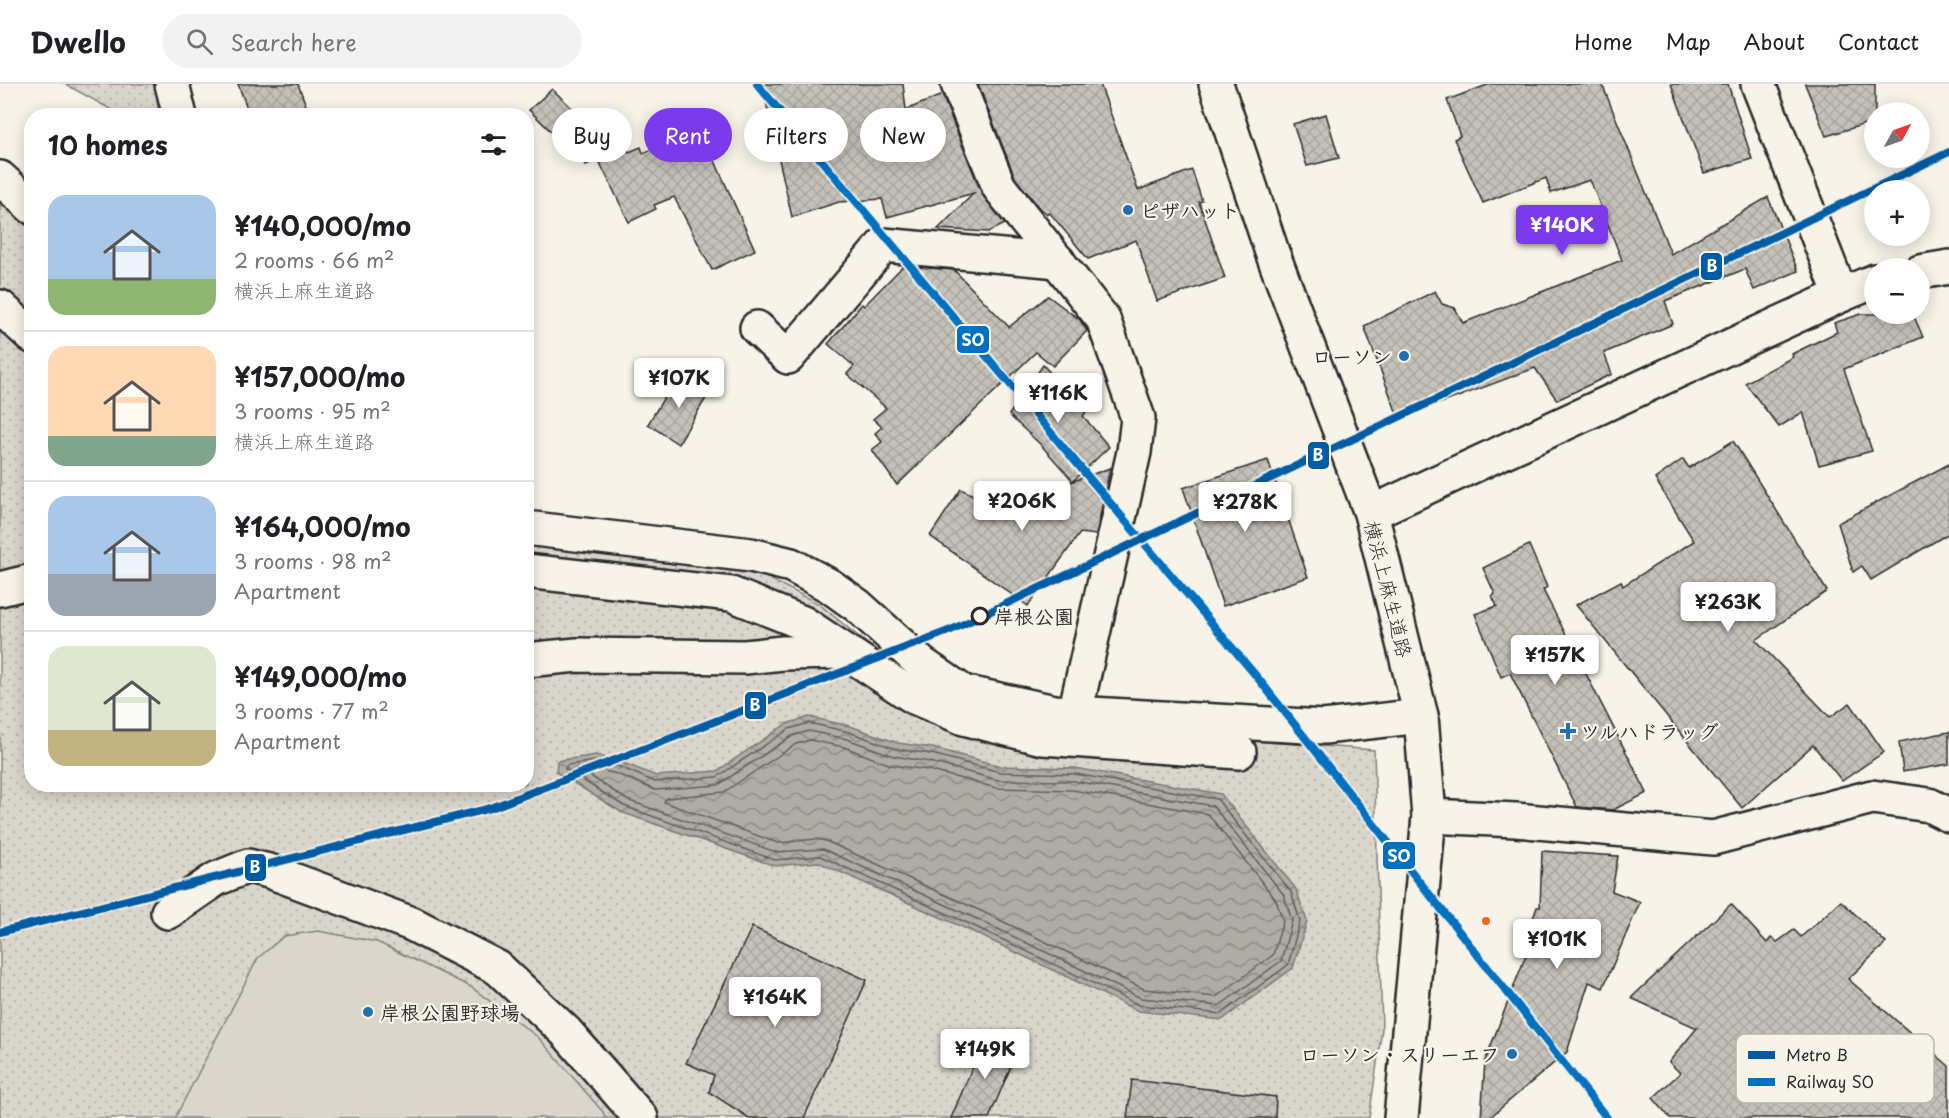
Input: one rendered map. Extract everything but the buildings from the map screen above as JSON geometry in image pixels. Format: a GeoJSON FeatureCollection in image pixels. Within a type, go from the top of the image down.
{"type":"FeatureCollection","features":[{"type":"Feature","properties":{"kind":"street"},"geometry":{"type":"LineString","coordinates":[[172,84],[178,108]]}},
{"type":"Feature","properties":{"kind":"street"},"geometry":{"type":"LineString","coordinates":[[958,84],[999,187],[1103,319],[1138,418],[1134,452],[1075,713]]}},
{"type":"Feature","properties":{"kind":"street"},"geometry":{"type":"LineString","coordinates":[[1758,84],[1841,296]]}},
{"type":"Feature","properties":{"kind":"street","name":"横浜上麻生道路"},"geometry":{"type":"LineString","coordinates":[[1223,86],[1272,252],[1371,513],[1420,716],[1429,816],[1401,1118]]}},
{"type":"Feature","properties":{"kind":"street"},"geometry":{"type":"LineString","coordinates":[[757,328],[788,357],[883,245],[1058,261]]}},
{"type":"Feature","properties":{"kind":"street"},"geometry":{"type":"LineString","coordinates":[[1930,270],[1949,267]]}},
{"type":"Feature","properties":{"kind":"street"},"geometry":{"type":"LineString","coordinates":[[1371,513],[1864,286]]}},
{"type":"Feature","properties":{"kind":"street"},"geometry":{"type":"LineString","coordinates":[[0,307],[24,329]]}},
{"type":"Feature","properties":{"kind":"street"},"geometry":{"type":"LineString","coordinates":[[534,529],[751,555],[791,565],[849,599],[922,664],[963,692],[1055,712],[1324,727],[1420,716]]}},
{"type":"Feature","properties":{"kind":"street"},"geometry":{"type":"LineString","coordinates":[[534,572],[732,594],[803,623],[914,697],[964,718],[1009,730],[1043,738],[1239,752]]}},
{"type":"Feature","properties":{"kind":"street"},"geometry":{"type":"LineString","coordinates":[[0,589],[24,584]]}},
{"type":"Feature","properties":{"kind":"street"},"geometry":{"type":"LineString","coordinates":[[534,659],[577,655],[745,657],[846,652]]}},
{"type":"Feature","properties":{"kind":"street"},"geometry":{"type":"LineString","coordinates":[[1429,816],[1516,819],[1713,838],[1872,797],[1929,805],[1949,815]]}},
{"type":"Feature","properties":{"kind":"street"},"geometry":{"type":"LineString","coordinates":[[168,912],[216,879],[248,866],[269,871],[412,924],[498,968],[566,1032],[640,1118]]}},
{"type":"Feature","properties":{"kind":"shaded area"},"geometry":{"type":"Polygon","coordinates":[[[65,84],[156,84],[158,108],[108,108],[65,84]]]}},
{"type":"Feature","properties":{"kind":"shaded area"},"geometry":{"type":"Polygon","coordinates":[[[0,198],[24,224],[24,792],[534,792],[534,546],[762,575],[819,604],[914,682],[1038,724],[1374,750],[1382,1029],[1369,1118],[0,1118],[0,198]]]}},
{"type":"Feature","properties":{"kind":"shaded area","name":"岸根公園野球場"},"geometry":{"type":"Polygon","coordinates":[[[318,931],[377,942],[471,987],[539,1038],[606,1118],[175,1118],[258,958],[284,936],[318,931]]]}},
{"type":"Feature","properties":{"kind":"water"},"geometry":{"type":"Polygon","coordinates":[[[809,717],[850,726],[898,743],[933,748],[1001,766],[1075,768],[1221,794],[1296,889],[1307,921],[1293,968],[1222,1020],[1138,1011],[971,931],[818,862],[775,866],[621,812],[556,772],[557,761],[596,755],[656,776],[717,771],[786,724],[809,717]]]}},
{"type":"Feature","properties":{"kind":"metro line","name":"B"},"geometry":{"type":"LineString","coordinates":[[534,791],[951,630],[1949,152]]}},
{"type":"Feature","properties":{"kind":"metro line","name":"B"},"geometry":{"type":"LineString","coordinates":[[0,932],[491,808],[532,792]]}},
{"type":"Feature","properties":{"kind":"rail line","name":"SO"},"geometry":{"type":"LineString","coordinates":[[757,84],[1257,677],[1607,1118]]}},
{"type":"Feature","properties":{"kind":"place","name":"ピザハット"},"geometry":{"type":"Point","coordinates":[1128,210]}},
{"type":"Feature","properties":{"kind":"place","name":"ローソン"},"geometry":{"type":"Point","coordinates":[1404,356]}},
{"type":"Feature","properties":{"kind":"place","name":"岸根公園"},"geometry":{"type":"Point","coordinates":[980,616]}},
{"type":"Feature","properties":{"kind":"place","name":"ツルハドラッグ"},"geometry":{"type":"Point","coordinates":[1568,731]}},
{"type":"Feature","properties":{"kind":"place","name":"岸根公園野球場"},"geometry":{"type":"Point","coordinates":[368,1012]}},
{"type":"Feature","properties":{"kind":"place","name":"ローソン・スリーエフ"},"geometry":{"type":"Point","coordinates":[1512,1054]}}]}
